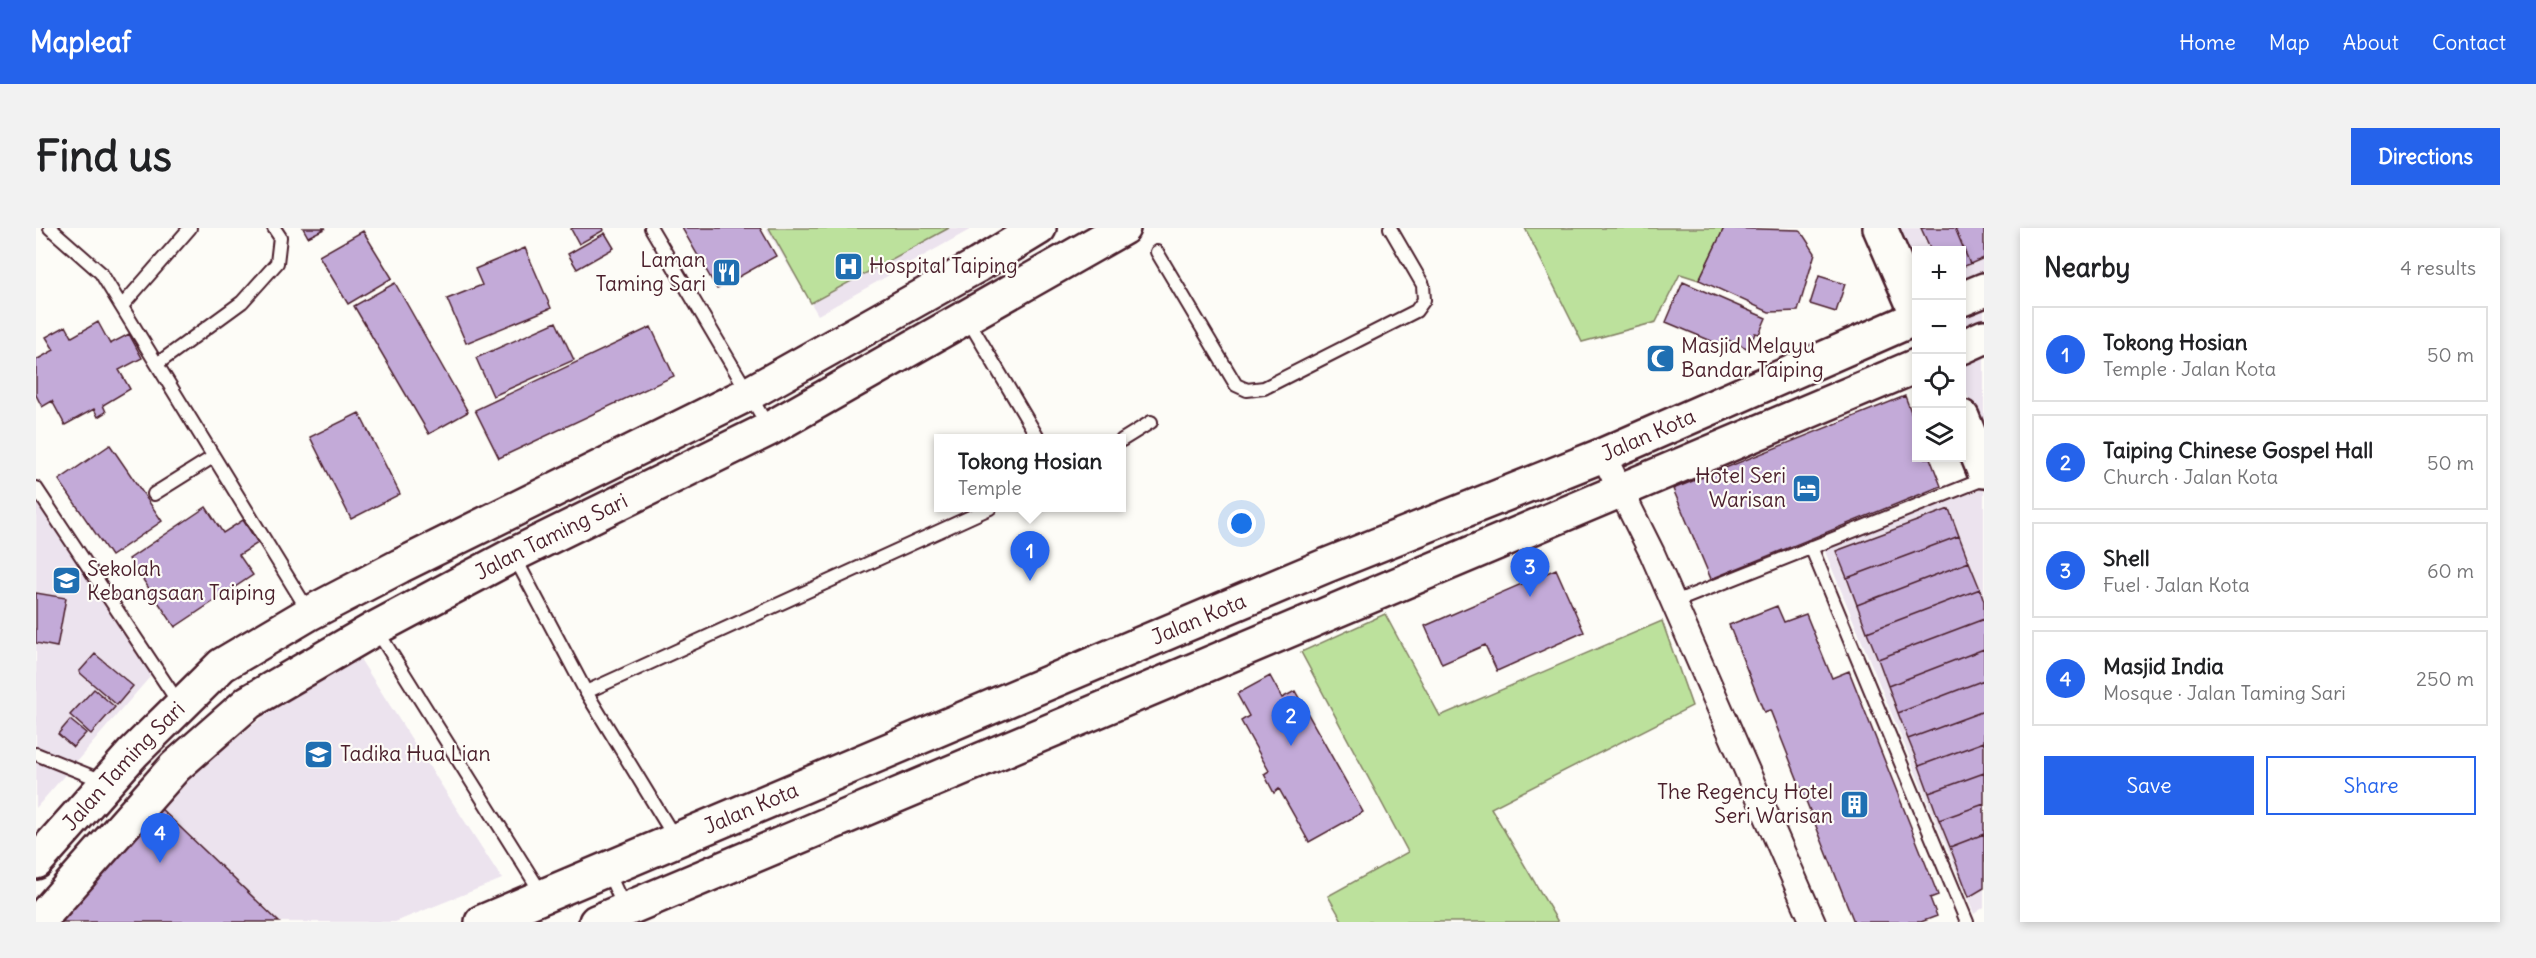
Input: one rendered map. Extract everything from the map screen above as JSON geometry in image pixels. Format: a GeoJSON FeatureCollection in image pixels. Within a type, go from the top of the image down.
{"type":"FeatureCollection","features":[{"type":"Feature","properties":{"kind":"main road","name":"Jalan Taming Sari"},"geometry":{"type":"LineString","coordinates":[[36,862],[180,705],[222,665],[310,613],[400,566],[750,393],[978,266],[1039,228]]}},
{"type":"Feature","properties":{"kind":"main road","name":"Jalan Taming Sari"},"geometry":{"type":"LineString","coordinates":[[38,922],[183,759],[249,702],[376,628],[513,555],[769,429],[1123,228]]}},
{"type":"Feature","properties":{"kind":"main road"},"geometry":{"type":"LineString","coordinates":[[1880,228],[1912,300]]}},
{"type":"Feature","properties":{"kind":"main road"},"geometry":{"type":"LineString","coordinates":[[1966,297],[1984,290]]}},
{"type":"Feature","properties":{"kind":"main road","name":"Jalan Kota"},"geometry":{"type":"LineString","coordinates":[[482,922],[1325,566],[1602,455],[1912,320]]}},
{"type":"Feature","properties":{"kind":"main road"},"geometry":{"type":"LineString","coordinates":[[1966,345],[1984,337]]}},
{"type":"Feature","properties":{"kind":"main road","name":"Jalan Kota"},"geometry":{"type":"LineString","coordinates":[[618,918],[1912,368]]}},
{"type":"Feature","properties":{"kind":"main road"},"geometry":{"type":"LineString","coordinates":[[1966,427],[1984,471]]}},
{"type":"Feature","properties":{"kind":"street"},"geometry":{"type":"LineString","coordinates":[[1602,455],[1652,553],[1813,922]]}},
{"type":"Feature","properties":{"kind":"lane"},"geometry":{"type":"LineString","coordinates":[[50,228],[101,273],[310,613]]}},
{"type":"Feature","properties":{"kind":"lane"},"geometry":{"type":"LineString","coordinates":[[122,306],[190,228]]}},
{"type":"Feature","properties":{"kind":"lane"},"geometry":{"type":"LineString","coordinates":[[158,364],[242,302],[277,263],[280,237],[274,228]]}},
{"type":"Feature","properties":{"kind":"lane"},"geometry":{"type":"LineString","coordinates":[[651,228],[750,393],[769,429]]}},
{"type":"Feature","properties":{"kind":"lane"},"geometry":{"type":"LineString","coordinates":[[1157,252],[1236,385],[1247,390],[1264,388],[1416,311],[1425,300],[1423,285],[1390,228]]}},
{"type":"Feature","properties":{"kind":"lane"},"geometry":{"type":"LineString","coordinates":[[966,317],[1036,434]]}},
{"type":"Feature","properties":{"kind":"lane"},"geometry":{"type":"LineString","coordinates":[[1126,438],[1151,422]]}},
{"type":"Feature","properties":{"kind":"lane"},"geometry":{"type":"LineString","coordinates":[[154,494],[213,457]]}},
{"type":"Feature","properties":{"kind":"lane"},"geometry":{"type":"LineString","coordinates":[[1672,603],[1984,479]]}},
{"type":"Feature","properties":{"kind":"lane"},"geometry":{"type":"LineString","coordinates":[[36,488],[180,705]]}},
{"type":"Feature","properties":{"kind":"lane"},"geometry":{"type":"LineString","coordinates":[[586,692],[979,512]]}},
{"type":"Feature","properties":{"kind":"lane"},"geometry":{"type":"LineString","coordinates":[[1811,547],[1967,922]]}},
{"type":"Feature","properties":{"kind":"lane"},"geometry":{"type":"LineString","coordinates":[[513,555],[586,692],[676,839]]}},
{"type":"Feature","properties":{"kind":"lane"},"geometry":{"type":"LineString","coordinates":[[376,628],[543,896]]}},
{"type":"Feature","properties":{"kind":"lane"},"geometry":{"type":"LineString","coordinates":[[36,754],[107,783]]}},
{"type":"Feature","properties":{"kind":"lane"},"geometry":{"type":"LineString","coordinates":[[606,869],[618,918]]}},
{"type":"Feature","properties":{"kind":"shaded area","name":"Hospital Taiping"},"geometry":{"type":"Polygon","coordinates":[[[766,228],[973,228],[818,315],[766,228]]]}},
{"type":"Feature","properties":{"kind":"shaded area"},"geometry":{"type":"Polygon","coordinates":[[[1899,228],[1984,228],[1984,438],[1966,392],[1966,246],[1912,246],[1912,262],[1899,228]]]}},
{"type":"Feature","properties":{"kind":"shaded area"},"geometry":{"type":"Polygon","coordinates":[[[1984,488],[1984,907],[1974,914],[1824,549],[1984,488]]]}},
{"type":"Feature","properties":{"kind":"shaded area","name":"Sekolah Kebangsaan Taiping"},"geometry":{"type":"Polygon","coordinates":[[[36,492],[156,670],[36,808],[36,492]]]}},
{"type":"Feature","properties":{"kind":"shaded area","name":"Tadika Hua Lian"},"geometry":{"type":"Polygon","coordinates":[[[360,659],[502,879],[395,922],[279,922],[156,804],[280,703],[360,659]]]}},
{"type":"Feature","properties":{"kind":"green space","name":"Hospital Taiping"},"geometry":{"type":"Polygon","coordinates":[[[769,228],[949,228],[811,303],[769,228]]]}},
{"type":"Feature","properties":{"kind":"green space"},"geometry":{"type":"Polygon","coordinates":[[[1525,228],[1724,228],[1699,280],[1680,274],[1656,322],[1582,342],[1525,228]]]}},
{"type":"Feature","properties":{"kind":"green space"},"geometry":{"type":"Polygon","coordinates":[[[1385,614],[1440,716],[1662,621],[1692,706],[1491,808],[1558,922],[1343,922],[1328,896],[1408,852],[1301,652],[1385,614]]]}},
{"type":"Feature","properties":{"kind":"building"},"geometry":{"type":"Polygon","coordinates":[[[303,228],[326,228],[308,237],[303,228]]]}},
{"type":"Feature","properties":{"kind":"building"},"geometry":{"type":"Polygon","coordinates":[[[603,228],[604,230],[579,244],[571,229],[603,228]]]}},
{"type":"Feature","properties":{"kind":"building","name":"Laman Taming Sari"},"geometry":{"type":"Polygon","coordinates":[[[682,228],[760,228],[776,256],[717,289],[682,228]]]}},
{"type":"Feature","properties":{"kind":"building"},"geometry":{"type":"Polygon","coordinates":[[[1724,228],[1800,230],[1815,253],[1798,311],[1769,312],[1699,280],[1724,228]]]}},
{"type":"Feature","properties":{"kind":"building"},"geometry":{"type":"Polygon","coordinates":[[[1921,228],[1955,228],[1962,246],[1929,246],[1921,228]]]}},
{"type":"Feature","properties":{"kind":"building"},"geometry":{"type":"Polygon","coordinates":[[[1955,228],[1984,228],[1984,258],[1970,264],[1966,254],[1966,246],[1962,246],[1955,228]]]}},
{"type":"Feature","properties":{"kind":"building"},"geometry":{"type":"Polygon","coordinates":[[[363,231],[392,278],[348,304],[319,256],[363,231]]]}},
{"type":"Feature","properties":{"kind":"building"},"geometry":{"type":"Polygon","coordinates":[[[605,233],[614,248],[577,269],[568,254],[605,233]]]}},
{"type":"Feature","properties":{"kind":"building"},"geometry":{"type":"Polygon","coordinates":[[[525,248],[551,308],[466,343],[447,299],[482,285],[475,269],[525,248]]]}},
{"type":"Feature","properties":{"kind":"building"},"geometry":{"type":"Polygon","coordinates":[[[1819,276],[1845,284],[1836,312],[1810,304],[1819,276]]]}},
{"type":"Feature","properties":{"kind":"building"},"geometry":{"type":"Polygon","coordinates":[[[1683,282],[1766,318],[1759,334],[1755,333],[1749,349],[1724,338],[1721,345],[1666,322],[1683,282]]]}},
{"type":"Feature","properties":{"kind":"building"},"geometry":{"type":"Polygon","coordinates":[[[395,283],[468,412],[429,434],[354,306],[395,283]]]}},
{"type":"Feature","properties":{"kind":"building"},"geometry":{"type":"Polygon","coordinates":[[[98,322],[110,344],[129,334],[142,358],[119,370],[130,389],[103,405],[106,412],[98,417],[94,409],[65,425],[52,401],[42,407],[36,395],[36,360],[54,350],[46,337],[66,326],[72,337],[98,322]]]}},
{"type":"Feature","properties":{"kind":"building"},"geometry":{"type":"Polygon","coordinates":[[[556,322],[574,360],[493,396],[476,358],[556,322]]]}},
{"type":"Feature","properties":{"kind":"building"},"geometry":{"type":"Polygon","coordinates":[[[651,327],[674,376],[499,458],[475,410],[651,327]]]}},
{"type":"Feature","properties":{"kind":"building","name":"Hotel Seri Warisan"},"geometry":{"type":"Polygon","coordinates":[[[1905,396],[1912,414],[1912,462],[1932,462],[1941,486],[1711,579],[1673,489],[1905,396]]]}},
{"type":"Feature","properties":{"kind":"building"},"geometry":{"type":"Polygon","coordinates":[[[359,413],[400,494],[351,519],[310,437],[359,413]]]}},
{"type":"Feature","properties":{"kind":"building"},"geometry":{"type":"Polygon","coordinates":[[[110,445],[162,521],[111,556],[59,480],[110,445]]]}},
{"type":"Feature","properties":{"kind":"building"},"geometry":{"type":"Polygon","coordinates":[[[206,507],[223,533],[243,520],[258,543],[239,555],[253,575],[175,627],[129,559],[206,507]]]}},
{"type":"Feature","properties":{"kind":"building"},"geometry":{"type":"Polygon","coordinates":[[[1949,509],[1959,536],[1847,578],[1836,551],[1949,509]]]}},
{"type":"Feature","properties":{"kind":"building"},"geometry":{"type":"Polygon","coordinates":[[[1959,536],[1969,562],[1857,605],[1847,578],[1959,536]]]}},
{"type":"Feature","properties":{"kind":"building"},"geometry":{"type":"Polygon","coordinates":[[[1969,562],[1980,589],[1867,632],[1857,605],[1969,562]]]}},
{"type":"Feature","properties":{"kind":"building"},"geometry":{"type":"Polygon","coordinates":[[[1556,569],[1584,632],[1497,671],[1485,645],[1442,664],[1425,626],[1556,569]]]}},
{"type":"Feature","properties":{"kind":"building"},"geometry":{"type":"Polygon","coordinates":[[[1980,589],[1984,601],[1984,619],[1878,659],[1867,632],[1980,589]]]}},
{"type":"Feature","properties":{"kind":"building"},"geometry":{"type":"Polygon","coordinates":[[[36,593],[66,598],[57,647],[36,643],[36,593]]]}},
{"type":"Feature","properties":{"kind":"building","name":"The Regency Hotel Seri Warisan"},"geometry":{"type":"Polygon","coordinates":[[[1777,606],[1784,622],[1806,614],[1832,678],[1849,671],[1938,895],[1930,898],[1937,916],[1921,922],[1854,922],[1770,710],[1764,712],[1729,625],[1777,606]]]}},
{"type":"Feature","properties":{"kind":"building"},"geometry":{"type":"Polygon","coordinates":[[[1984,619],[1984,649],[1888,686],[1878,659],[1984,619]]]}},
{"type":"Feature","properties":{"kind":"building"},"geometry":{"type":"Polygon","coordinates":[[[1984,649],[1984,680],[1898,713],[1888,686],[1984,649]]]}},
{"type":"Feature","properties":{"kind":"building"},"geometry":{"type":"Polygon","coordinates":[[[95,654],[133,686],[117,705],[79,672],[95,654]]]}},
{"type":"Feature","properties":{"kind":"building"},"geometry":{"type":"Polygon","coordinates":[[[1270,676],[1282,698],[1295,691],[1363,812],[1309,842],[1279,789],[1274,793],[1264,774],[1269,771],[1241,721],[1249,716],[1237,694],[1270,676]]]}},
{"type":"Feature","properties":{"kind":"building"},"geometry":{"type":"Polygon","coordinates":[[[1984,680],[1984,711],[1908,739],[1898,713],[1984,680]]]}},
{"type":"Feature","properties":{"kind":"building"},"geometry":{"type":"Polygon","coordinates":[[[94,689],[115,707],[91,734],[70,715],[94,689]]]}},
{"type":"Feature","properties":{"kind":"building"},"geometry":{"type":"Polygon","coordinates":[[[1984,711],[1984,742],[1919,766],[1908,739],[1984,711]]]}},
{"type":"Feature","properties":{"kind":"building"},"geometry":{"type":"Polygon","coordinates":[[[70,720],[86,733],[73,747],[58,734],[70,720]]]}},
{"type":"Feature","properties":{"kind":"building"},"geometry":{"type":"Polygon","coordinates":[[[1984,742],[1984,773],[1929,793],[1919,766],[1984,742]]]}},
{"type":"Feature","properties":{"kind":"building"},"geometry":{"type":"Polygon","coordinates":[[[1984,773],[1984,804],[1939,820],[1929,793],[1984,773]]]}},
{"type":"Feature","properties":{"kind":"building"},"geometry":{"type":"Polygon","coordinates":[[[156,804],[279,922],[51,922],[156,804]]]}},
{"type":"Feature","properties":{"kind":"building"},"geometry":{"type":"Polygon","coordinates":[[[1984,804],[1984,834],[1950,847],[1939,820],[1984,804]]]}},
{"type":"Feature","properties":{"kind":"building"},"geometry":{"type":"Polygon","coordinates":[[[1984,834],[1984,888],[1969,897],[1950,847],[1984,834]]]}},
{"type":"Feature","properties":{"kind":"place","name":"Hospital Taiping"},"geometry":{"type":"Point","coordinates":[848,266]}},
{"type":"Feature","properties":{"kind":"place","name":"Laman Taming Sari"},"geometry":{"type":"Point","coordinates":[727,272]}},
{"type":"Feature","properties":{"kind":"place","name":"Masjid Melayu Bandar Taiping"},"geometry":{"type":"Point","coordinates":[1660,358]}},
{"type":"Feature","properties":{"kind":"place","name":"Hotel Seri Warisan"},"geometry":{"type":"Point","coordinates":[1807,488]}},
{"type":"Feature","properties":{"kind":"place","name":"Sekolah Kebangsaan Taiping"},"geometry":{"type":"Point","coordinates":[66,581]}},
{"type":"Feature","properties":{"kind":"place","name":"Tokong Hosian"},"geometry":{"type":"Point","coordinates":[1030,581]}},
{"type":"Feature","properties":{"kind":"place","name":"Shell"},"geometry":{"type":"Point","coordinates":[1530,597]}},
{"type":"Feature","properties":{"kind":"place","name":"Taiping Chinese Gospel Hall"},"geometry":{"type":"Point","coordinates":[1291,746]}},
{"type":"Feature","properties":{"kind":"place","name":"Tadika Hua Lian"},"geometry":{"type":"Point","coordinates":[319,754]}},
{"type":"Feature","properties":{"kind":"place","name":"The Regency Hotel Seri Warisan"},"geometry":{"type":"Point","coordinates":[1854,804]}},
{"type":"Feature","properties":{"kind":"place","name":"Masjid India"},"geometry":{"type":"Point","coordinates":[160,863]}}]}
